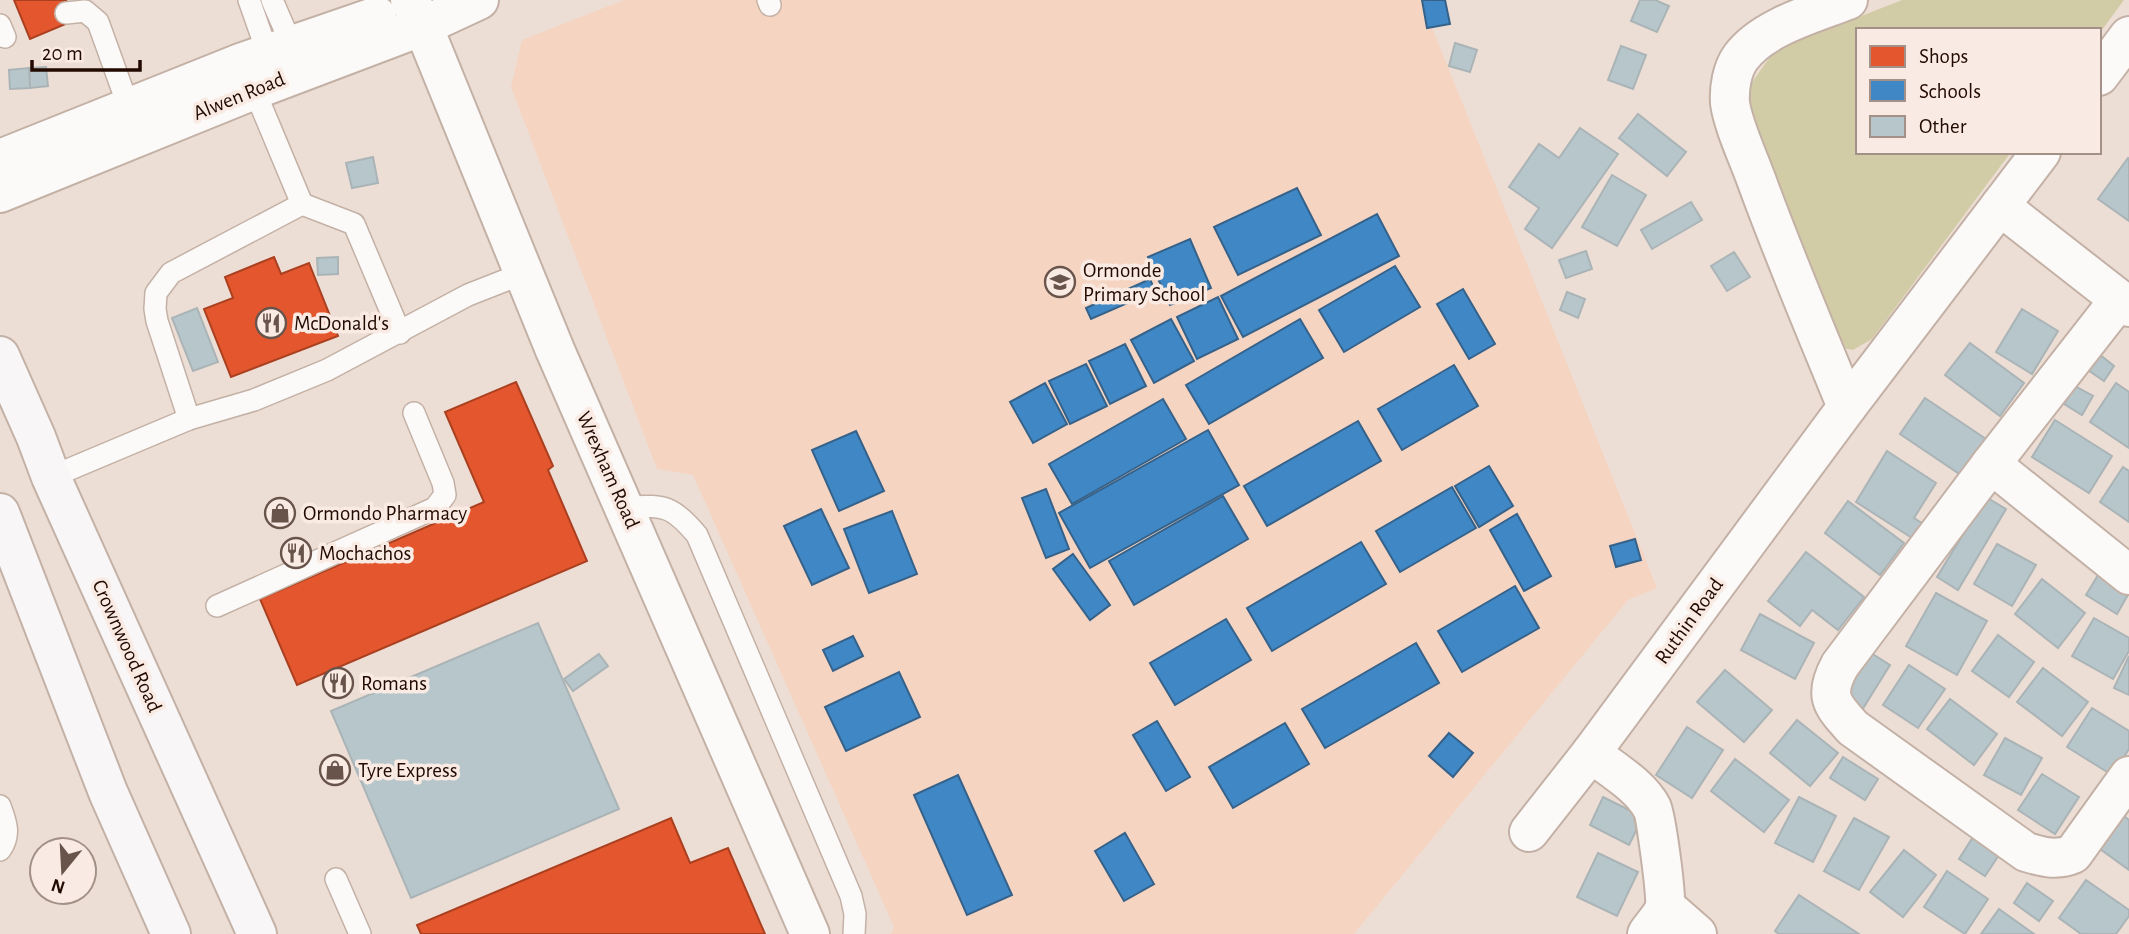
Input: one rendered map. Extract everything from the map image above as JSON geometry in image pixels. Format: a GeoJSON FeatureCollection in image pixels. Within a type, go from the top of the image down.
{"type":"FeatureCollection","features":[{"type":"Feature","properties":{"kind":"main road","name":"Crownwood Road"},"geometry":{"type":"LineString","coordinates":[[0,356],[51,477],[257,934]]}},
{"type":"Feature","properties":{"kind":"main road"},"geometry":{"type":"LineString","coordinates":[[0,513],[108,792],[171,934]]}},
{"type":"Feature","properties":{"kind":"street","name":"Alwen Road"},"geometry":{"type":"LineString","coordinates":[[0,159],[129,108],[417,8],[479,0]]}},
{"type":"Feature","properties":{"kind":"street"},"geometry":{"type":"LineString","coordinates":[[1847,407],[1768,211],[1732,113],[1730,100],[1734,72],[1740,58],[1759,40],[1774,30],[1848,0]]}},
{"type":"Feature","properties":{"kind":"street","name":"Alwen Road"},"geometry":{"type":"LineString","coordinates":[[0,193],[264,63],[417,8]]}},
{"type":"Feature","properties":{"kind":"street","name":"Wrexham Road"},"geometry":{"type":"LineString","coordinates":[[417,8],[524,273],[810,934]]}},
{"type":"Feature","properties":{"kind":"street"},"geometry":{"type":"LineString","coordinates":[[2101,73],[2129,36]]}},
{"type":"Feature","properties":{"kind":"street","name":"Ruthin Road"},"geometry":{"type":"LineString","coordinates":[[1529,832],[2039,154]]}},
{"type":"Feature","properties":{"kind":"street"},"geometry":{"type":"LineString","coordinates":[[2000,206],[2124,303],[1991,464],[1840,665],[1831,680],[1829,695],[1837,710],[1853,728],[2026,852],[2044,858],[2062,859],[2073,854],[2129,776]]}},
{"type":"Feature","properties":{"kind":"street"},"geometry":{"type":"LineString","coordinates":[[1991,464],[2129,575]]}},
{"type":"Feature","properties":{"kind":"street"},"geometry":{"type":"LineString","coordinates":[[1591,752],[1631,785],[1652,808],[1657,823],[1656,920],[1697,934]]}},
{"type":"Feature","properties":{"kind":"lane"},"geometry":{"type":"LineString","coordinates":[[249,0],[302,204]]}},
{"type":"Feature","properties":{"kind":"lane"},"geometry":{"type":"LineString","coordinates":[[264,63],[272,0]]}},
{"type":"Feature","properties":{"kind":"lane"},"geometry":{"type":"LineString","coordinates":[[66,13],[85,11],[99,22],[129,108]]}},
{"type":"Feature","properties":{"kind":"lane"},"geometry":{"type":"LineString","coordinates":[[189,419],[157,321],[156,293],[171,273],[302,204],[354,224],[400,332]]}},
{"type":"Feature","properties":{"kind":"lane"},"geometry":{"type":"LineString","coordinates":[[51,477],[189,419],[289,387],[327,370],[468,295],[524,273]]}},
{"type":"Feature","properties":{"kind":"lane"},"geometry":{"type":"LineString","coordinates":[[217,606],[435,508],[444,495],[443,483],[414,413]]}},
{"type":"Feature","properties":{"kind":"lane"},"geometry":{"type":"LineString","coordinates":[[624,507],[656,506],[670,509],[682,517],[697,535],[851,897],[855,914],[853,934]]}},
{"type":"Feature","properties":{"kind":"lane"},"geometry":{"type":"LineString","coordinates":[[0,806],[7,831],[0,850]]}},
{"type":"Feature","properties":{"kind":"lane"},"geometry":{"type":"LineString","coordinates":[[336,879],[360,934]]}},
{"type":"Feature","properties":{"kind":"shaded area","name":"Ormonde Primary School"},"geometry":{"type":"Polygon","coordinates":[[[624,0],[1421,0],[1657,588],[1628,600],[1354,934],[891,934],[894,927],[693,475],[657,469],[511,87],[522,40],[624,0]]]}},
{"type":"Feature","properties":{"kind":"shaded area"},"geometry":{"type":"Polygon","coordinates":[[[1902,0],[2124,0],[2101,31],[2101,28],[1856,28],[1856,154],[2010,154],[1872,339],[1853,350],[1837,347],[1749,131],[1745,92],[1775,50],[1902,0]]]}},
{"type":"Feature","properties":{"kind":"building: Shops"},"geometry":{"type":"Polygon","coordinates":[[[14,0],[66,0],[75,20],[30,39],[14,0]]]}},
{"type":"Feature","properties":{"kind":"building: Shops","name":"McDonald's"},"geometry":{"type":"Polygon","coordinates":[[[274,257],[281,274],[309,263],[338,336],[231,377],[204,309],[233,298],[225,277],[274,257]]]}},
{"type":"Feature","properties":{"kind":"building: Shops"},"geometry":{"type":"Polygon","coordinates":[[[516,382],[553,466],[548,470],[587,561],[297,685],[260,599],[484,502],[445,412],[516,382]]]}},
{"type":"Feature","properties":{"kind":"building: Shops"},"geometry":{"type":"Polygon","coordinates":[[[671,818],[690,863],[728,848],[765,934],[421,934],[417,925],[671,818]]]}},
{"type":"Feature","properties":{"kind":"building: Schools"},"geometry":{"type":"Polygon","coordinates":[[[1422,0],[1445,0],[1450,24],[1427,28],[1422,0]]]}},
{"type":"Feature","properties":{"kind":"building: Schools"},"geometry":{"type":"Polygon","coordinates":[[[1297,188],[1321,235],[1238,275],[1214,227],[1297,188]]]}},
{"type":"Feature","properties":{"kind":"building: Schools"},"geometry":{"type":"Polygon","coordinates":[[[1377,214],[1399,256],[1243,337],[1221,296],[1377,214]]]}},
{"type":"Feature","properties":{"kind":"building: Schools"},"geometry":{"type":"Polygon","coordinates":[[[1190,239],[1211,288],[1170,305],[1148,257],[1190,239]]]}},
{"type":"Feature","properties":{"kind":"building: Schools"},"geometry":{"type":"Polygon","coordinates":[[[1395,266],[1420,307],[1344,352],[1319,310],[1395,266]]]}},
{"type":"Feature","properties":{"kind":"building: Schools"},"geometry":{"type":"Polygon","coordinates":[[[1150,279],[1155,291],[1091,319],[1086,308],[1150,279]]]}},
{"type":"Feature","properties":{"kind":"building: Schools"},"geometry":{"type":"Polygon","coordinates":[[[1463,289],[1495,344],[1469,359],[1437,304],[1463,289]]]}},
{"type":"Feature","properties":{"kind":"building: Schools"},"geometry":{"type":"Polygon","coordinates":[[[1218,297],[1238,339],[1197,359],[1177,317],[1218,297]]]}},
{"type":"Feature","properties":{"kind":"building: Schools"},"geometry":{"type":"Polygon","coordinates":[[[1171,319],[1194,361],[1154,383],[1131,340],[1171,319]]]}},
{"type":"Feature","properties":{"kind":"building: Schools"},"geometry":{"type":"Polygon","coordinates":[[[1300,319],[1323,358],[1209,424],[1186,385],[1300,319]]]}},
{"type":"Feature","properties":{"kind":"building: Schools"},"geometry":{"type":"Polygon","coordinates":[[[1125,344],[1146,386],[1110,404],[1089,361],[1125,344]]]}},
{"type":"Feature","properties":{"kind":"building: Schools"},"geometry":{"type":"Polygon","coordinates":[[[1086,364],[1107,406],[1070,424],[1049,381],[1086,364]]]}},
{"type":"Feature","properties":{"kind":"building: Schools"},"geometry":{"type":"Polygon","coordinates":[[[1454,365],[1478,406],[1402,450],[1378,409],[1454,365]]]}},
{"type":"Feature","properties":{"kind":"building: Schools"},"geometry":{"type":"Polygon","coordinates":[[[1045,383],[1067,424],[1033,443],[1010,402],[1045,383]]]}},
{"type":"Feature","properties":{"kind":"building: Schools"},"geometry":{"type":"Polygon","coordinates":[[[1163,399],[1186,439],[1072,504],[1049,464],[1163,399]]]}},
{"type":"Feature","properties":{"kind":"building: Schools"},"geometry":{"type":"Polygon","coordinates":[[[1358,421],[1381,461],[1267,526],[1244,486],[1358,421]]]}},
{"type":"Feature","properties":{"kind":"building: Schools"},"geometry":{"type":"Polygon","coordinates":[[[1208,430],[1239,485],[1090,568],[1059,513],[1208,430]]]}},
{"type":"Feature","properties":{"kind":"building: Schools"},"geometry":{"type":"Polygon","coordinates":[[[856,431],[884,491],[839,511],[812,450],[856,431]]]}},
{"type":"Feature","properties":{"kind":"building: Schools"},"geometry":{"type":"Polygon","coordinates":[[[1489,466],[1513,506],[1479,527],[1455,486],[1489,466]]]}},
{"type":"Feature","properties":{"kind":"building: Schools"},"geometry":{"type":"Polygon","coordinates":[[[1452,487],[1476,528],[1400,572],[1376,531],[1452,487]]]}},
{"type":"Feature","properties":{"kind":"building: Schools"},"geometry":{"type":"Polygon","coordinates":[[[1046,489],[1069,549],[1046,558],[1022,498],[1046,489]]]}},
{"type":"Feature","properties":{"kind":"building: Schools"},"geometry":{"type":"Polygon","coordinates":[[[1223,496],[1248,539],[1134,605],[1109,561],[1223,496]]]}},
{"type":"Feature","properties":{"kind":"building: Schools"},"geometry":{"type":"Polygon","coordinates":[[[821,509],[849,568],[812,585],[784,526],[821,509]]]}},
{"type":"Feature","properties":{"kind":"building: Schools"},"geometry":{"type":"Polygon","coordinates":[[[892,511],[917,574],[869,593],[844,529],[892,511]]]}},
{"type":"Feature","properties":{"kind":"building: Schools"},"geometry":{"type":"Polygon","coordinates":[[[1517,514],[1551,576],[1524,591],[1490,530],[1517,514]]]}},
{"type":"Feature","properties":{"kind":"building: Schools"},"geometry":{"type":"Polygon","coordinates":[[[1635,539],[1641,560],[1616,567],[1610,546],[1635,539]]]}},
{"type":"Feature","properties":{"kind":"building: Schools"},"geometry":{"type":"Polygon","coordinates":[[[1361,542],[1386,584],[1272,651],[1247,608],[1361,542]]]}},
{"type":"Feature","properties":{"kind":"building: Schools"},"geometry":{"type":"Polygon","coordinates":[[[1073,554],[1110,605],[1090,620],[1053,569],[1073,554]]]}},
{"type":"Feature","properties":{"kind":"building: Schools"},"geometry":{"type":"Polygon","coordinates":[[[1515,586],[1539,628],[1462,672],[1438,631],[1515,586]]]}},
{"type":"Feature","properties":{"kind":"building: Schools"},"geometry":{"type":"Polygon","coordinates":[[[1226,619],[1251,660],[1175,705],[1150,663],[1226,619]]]}},
{"type":"Feature","properties":{"kind":"building: Schools"},"geometry":{"type":"Polygon","coordinates":[[[853,636],[863,656],[833,671],[823,650],[853,636]]]}},
{"type":"Feature","properties":{"kind":"building: Schools"},"geometry":{"type":"Polygon","coordinates":[[[1416,643],[1439,683],[1325,748],[1302,709],[1416,643]]]}},
{"type":"Feature","properties":{"kind":"building: Schools"},"geometry":{"type":"Polygon","coordinates":[[[899,672],[920,717],[846,751],[825,707],[899,672]]]}},
{"type":"Feature","properties":{"kind":"building: Schools"},"geometry":{"type":"Polygon","coordinates":[[[1157,721],[1190,777],[1166,791],[1133,735],[1157,721]]]}},
{"type":"Feature","properties":{"kind":"building: Schools"},"geometry":{"type":"Polygon","coordinates":[[[1285,723],[1309,764],[1233,808],[1209,767],[1285,723]]]}},
{"type":"Feature","properties":{"kind":"building: Schools"},"geometry":{"type":"Polygon","coordinates":[[[1449,733],[1473,753],[1453,777],[1429,756],[1449,733]]]}},
{"type":"Feature","properties":{"kind":"building: Schools"},"geometry":{"type":"Polygon","coordinates":[[[958,775],[1012,895],[967,915],[914,795],[958,775]]]}},
{"type":"Feature","properties":{"kind":"building: Schools"},"geometry":{"type":"Polygon","coordinates":[[[1125,833],[1154,884],[1124,901],[1095,851],[1125,833]]]}},
{"type":"Feature","properties":{"kind":"building: Other"},"geometry":{"type":"Polygon","coordinates":[[[1640,0],[1655,0],[1669,6],[1657,32],[1631,21],[1640,0]]]}},
{"type":"Feature","properties":{"kind":"building: Other"},"geometry":{"type":"Polygon","coordinates":[[[1455,43],[1477,50],[1470,72],[1449,66],[1455,43]]]}},
{"type":"Feature","properties":{"kind":"building: Other"},"geometry":{"type":"Polygon","coordinates":[[[1621,46],[1646,55],[1633,89],[1608,80],[1621,46]]]}},
{"type":"Feature","properties":{"kind":"building: Other"},"geometry":{"type":"Polygon","coordinates":[[[46,67],[48,86],[30,88],[29,68],[46,67]]]}},
{"type":"Feature","properties":{"kind":"building: Other"},"geometry":{"type":"Polygon","coordinates":[[[29,68],[30,88],[10,89],[9,70],[29,68]]]}},
{"type":"Feature","properties":{"kind":"building: Other"},"geometry":{"type":"Polygon","coordinates":[[[1638,114],[1686,152],[1667,176],[1619,138],[1638,114]]]}},
{"type":"Feature","properties":{"kind":"building: Other"},"geometry":{"type":"Polygon","coordinates":[[[1580,128],[1618,154],[1552,248],[1525,229],[1539,208],[1509,187],[1539,144],[1559,158],[1580,128]]]}},
{"type":"Feature","properties":{"kind":"building: Other"},"geometry":{"type":"Polygon","coordinates":[[[373,157],[378,183],[352,188],[346,163],[373,157]]]}},
{"type":"Feature","properties":{"kind":"building: Other"},"geometry":{"type":"Polygon","coordinates":[[[2129,159],[2129,221],[2098,199],[2129,159]]]}},
{"type":"Feature","properties":{"kind":"building: Other"},"geometry":{"type":"Polygon","coordinates":[[[1612,175],[1646,195],[1617,246],[1582,227],[1612,175]]]}},
{"type":"Feature","properties":{"kind":"building: Other"},"geometry":{"type":"Polygon","coordinates":[[[1691,202],[1702,220],[1652,249],[1641,230],[1691,202]]]}},
{"type":"Feature","properties":{"kind":"building: Other"},"geometry":{"type":"Polygon","coordinates":[[[1586,251],[1592,269],[1566,278],[1559,260],[1586,251]]]}},
{"type":"Feature","properties":{"kind":"building: Other"},"geometry":{"type":"Polygon","coordinates":[[[1734,252],[1750,277],[1727,291],[1711,266],[1734,252]]]}},
{"type":"Feature","properties":{"kind":"building: Other"},"geometry":{"type":"Polygon","coordinates":[[[338,257],[338,274],[318,275],[317,258],[338,257]]]}},
{"type":"Feature","properties":{"kind":"building: Other"},"geometry":{"type":"Polygon","coordinates":[[[1567,292],[1585,299],[1578,318],[1560,310],[1567,292]]]}},
{"type":"Feature","properties":{"kind":"building: Other"},"geometry":{"type":"Polygon","coordinates":[[[197,308],[218,362],[193,371],[172,318],[197,308]]]}},
{"type":"Feature","properties":{"kind":"building: Other"},"geometry":{"type":"Polygon","coordinates":[[[2022,309],[2058,331],[2032,374],[1996,352],[2022,309]]]}},
{"type":"Feature","properties":{"kind":"building: Other"},"geometry":{"type":"Polygon","coordinates":[[[1970,343],[2024,383],[2000,416],[1945,375],[1970,343]]]}},
{"type":"Feature","properties":{"kind":"building: Other"},"geometry":{"type":"Polygon","coordinates":[[[2099,354],[2114,366],[2104,381],[2088,370],[2099,354]]]}},
{"type":"Feature","properties":{"kind":"building: Other"},"geometry":{"type":"Polygon","coordinates":[[[2116,383],[2129,392],[2129,448],[2090,422],[2116,383]]]}},
{"type":"Feature","properties":{"kind":"building: Other"},"geometry":{"type":"Polygon","coordinates":[[[2075,386],[2093,396],[2082,415],[2064,404],[2075,386]]]}},
{"type":"Feature","properties":{"kind":"building: Other"},"geometry":{"type":"Polygon","coordinates":[[[1925,398],[1986,439],[1961,475],[1900,434],[1925,398]]]}},
{"type":"Feature","properties":{"kind":"building: Other"},"geometry":{"type":"Polygon","coordinates":[[[2055,420],[2112,456],[2089,493],[2032,457],[2055,420]]]}},
{"type":"Feature","properties":{"kind":"building: Other"},"geometry":{"type":"Polygon","coordinates":[[[1887,451],[1936,483],[1914,518],[1925,525],[1915,540],[1856,502],[1887,451]]]}},
{"type":"Feature","properties":{"kind":"building: Other"},"geometry":{"type":"Polygon","coordinates":[[[2123,467],[2129,471],[2129,522],[2100,502],[2123,467]]]}},
{"type":"Feature","properties":{"kind":"building: Other"},"geometry":{"type":"Polygon","coordinates":[[[1986,497],[2006,509],[1958,590],[1937,577],[1986,497]]]}},
{"type":"Feature","properties":{"kind":"building: Other"},"geometry":{"type":"Polygon","coordinates":[[[1848,501],[1904,543],[1880,575],[1825,533],[1848,501]]]}},
{"type":"Feature","properties":{"kind":"building: Other"},"geometry":{"type":"Polygon","coordinates":[[[1997,544],[2036,565],[2012,606],[1974,584],[1997,544]]]}},
{"type":"Feature","properties":{"kind":"building: Other"},"geometry":{"type":"Polygon","coordinates":[[[1806,552],[1864,597],[1838,630],[1812,610],[1800,626],[1768,601],[1806,552]]]}},
{"type":"Feature","properties":{"kind":"building: Other"},"geometry":{"type":"Polygon","coordinates":[[[2098,575],[2129,593],[2117,614],[2086,595],[2098,575]]]}},
{"type":"Feature","properties":{"kind":"building: Other"},"geometry":{"type":"Polygon","coordinates":[[[2042,579],[2085,613],[2058,648],[2015,614],[2042,579]]]}},
{"type":"Feature","properties":{"kind":"building: Other"},"geometry":{"type":"Polygon","coordinates":[[[1936,593],[1987,621],[1957,675],[1906,646],[1936,593]]]}},
{"type":"Feature","properties":{"kind":"building: Other"},"geometry":{"type":"Polygon","coordinates":[[[1760,614],[1814,643],[1795,679],[1741,650],[1760,614]]]}},
{"type":"Feature","properties":{"kind":"building: Other"},"geometry":{"type":"Polygon","coordinates":[[[2094,618],[2129,638],[2129,651],[2113,679],[2072,656],[2094,618]]]}},
{"type":"Feature","properties":{"kind":"building: Other"},"geometry":{"type":"Polygon","coordinates":[[[538,623],[619,809],[411,898],[331,711],[538,623]]]}},
{"type":"Feature","properties":{"kind":"building: Other"},"geometry":{"type":"Polygon","coordinates":[[[1998,635],[2034,662],[2009,697],[1972,671],[1998,635]]]}},
{"type":"Feature","properties":{"kind":"building: Other"},"geometry":{"type":"Polygon","coordinates":[[[1871,653],[1890,665],[1862,710],[1841,697],[1871,653]]]}},
{"type":"Feature","properties":{"kind":"building: Other"},"geometry":{"type":"Polygon","coordinates":[[[599,654],[608,666],[573,691],[564,679],[599,654]]]}},
{"type":"Feature","properties":{"kind":"building: Other"},"geometry":{"type":"Polygon","coordinates":[[[2129,656],[2129,695],[2114,688],[2129,656]]]}},
{"type":"Feature","properties":{"kind":"building: Other"},"geometry":{"type":"Polygon","coordinates":[[[1909,665],[1945,689],[1918,728],[1883,705],[1909,665]]]}},
{"type":"Feature","properties":{"kind":"building: Other"},"geometry":{"type":"Polygon","coordinates":[[[2043,668],[2088,702],[2062,736],[2017,702],[2043,668]]]}},
{"type":"Feature","properties":{"kind":"building: Other"},"geometry":{"type":"Polygon","coordinates":[[[1725,670],[1772,710],[1744,742],[1697,702],[1725,670]]]}},
{"type":"Feature","properties":{"kind":"building: Other"},"geometry":{"type":"Polygon","coordinates":[[[1950,699],[1997,734],[1974,765],[1927,729],[1950,699]]]}},
{"type":"Feature","properties":{"kind":"building: Other"},"geometry":{"type":"Polygon","coordinates":[[[2092,708],[2129,731],[2129,749],[2112,775],[2067,747],[2092,708]]]}},
{"type":"Feature","properties":{"kind":"building: Other"},"geometry":{"type":"Polygon","coordinates":[[[1797,720],[1838,753],[1810,786],[1770,753],[1797,720]]]}},
{"type":"Feature","properties":{"kind":"building: Other"},"geometry":{"type":"Polygon","coordinates":[[[1687,727],[1723,750],[1692,798],[1656,775],[1687,727]]]}},
{"type":"Feature","properties":{"kind":"building: Other"},"geometry":{"type":"Polygon","coordinates":[[[2005,738],[2042,758],[2021,795],[1984,775],[2005,738]]]}},
{"type":"Feature","properties":{"kind":"building: Other"},"geometry":{"type":"Polygon","coordinates":[[[1843,757],[1878,779],[1865,800],[1830,778],[1843,757]]]}},
{"type":"Feature","properties":{"kind":"building: Other"},"geometry":{"type":"Polygon","coordinates":[[[1735,759],[1789,800],[1764,832],[1711,791],[1735,759]]]}},
{"type":"Feature","properties":{"kind":"building: Other"},"geometry":{"type":"Polygon","coordinates":[[[2042,774],[2079,797],[2055,834],[2018,810],[2042,774]]]}},
{"type":"Feature","properties":{"kind":"building: Other"},"geometry":{"type":"Polygon","coordinates":[[[1603,797],[1643,817],[1629,845],[1590,825],[1603,797]]]}},
{"type":"Feature","properties":{"kind":"building: Other"},"geometry":{"type":"Polygon","coordinates":[[[1799,797],[1836,816],[1813,862],[1775,843],[1799,797]]]}},
{"type":"Feature","properties":{"kind":"building: Other"},"geometry":{"type":"Polygon","coordinates":[[[2124,816],[2129,820],[2129,870],[2100,849],[2124,816]]]}},
{"type":"Feature","properties":{"kind":"building: Other"},"geometry":{"type":"Polygon","coordinates":[[[1854,818],[1889,837],[1859,890],[1824,871],[1854,818]]]}},
{"type":"Feature","properties":{"kind":"building: Other"},"geometry":{"type":"Polygon","coordinates":[[[1973,837],[1999,855],[1985,876],[1959,859],[1973,837]]]}},
{"type":"Feature","properties":{"kind":"building: Other"},"geometry":{"type":"Polygon","coordinates":[[[1904,850],[1936,875],[1903,917],[1870,892],[1904,850]]]}},
{"type":"Feature","properties":{"kind":"building: Other"},"geometry":{"type":"Polygon","coordinates":[[[1598,853],[1638,872],[1617,916],[1577,897],[1598,853]]]}},
{"type":"Feature","properties":{"kind":"building: Other"},"geometry":{"type":"Polygon","coordinates":[[[1947,871],[1988,899],[1965,934],[1924,907],[1947,871]]]}},
{"type":"Feature","properties":{"kind":"building: Other"},"geometry":{"type":"Polygon","coordinates":[[[2086,880],[2129,910],[2129,916],[2116,934],[2081,934],[2059,918],[2086,880]]]}},
{"type":"Feature","properties":{"kind":"building: Other"},"geometry":{"type":"Polygon","coordinates":[[[2027,883],[2053,901],[2039,921],[2014,903],[2027,883]]]}},
{"type":"Feature","properties":{"kind":"building: Other"},"geometry":{"type":"Polygon","coordinates":[[[1799,895],[1859,934],[1779,934],[1775,931],[1799,895]]]}},
{"type":"Feature","properties":{"kind":"building: Other"},"geometry":{"type":"Polygon","coordinates":[[[1999,909],[2034,934],[1981,934],[1999,909]]]}},
{"type":"Feature","properties":{"kind":"place","name":"Ormonde Primary School"},"geometry":{"type":"Point","coordinates":[1060,282]}},
{"type":"Feature","properties":{"kind":"place","name":"McDonald's"},"geometry":{"type":"Point","coordinates":[271,323]}},
{"type":"Feature","properties":{"kind":"place","name":"Ormondo Pharmacy"},"geometry":{"type":"Point","coordinates":[280,513]}},
{"type":"Feature","properties":{"kind":"place","name":"Mochachos"},"geometry":{"type":"Point","coordinates":[296,553]}},
{"type":"Feature","properties":{"kind":"place","name":"Romans"},"geometry":{"type":"Point","coordinates":[338,683]}},
{"type":"Feature","properties":{"kind":"place","name":"Tyre Express"},"geometry":{"type":"Point","coordinates":[335,770]}}]}
